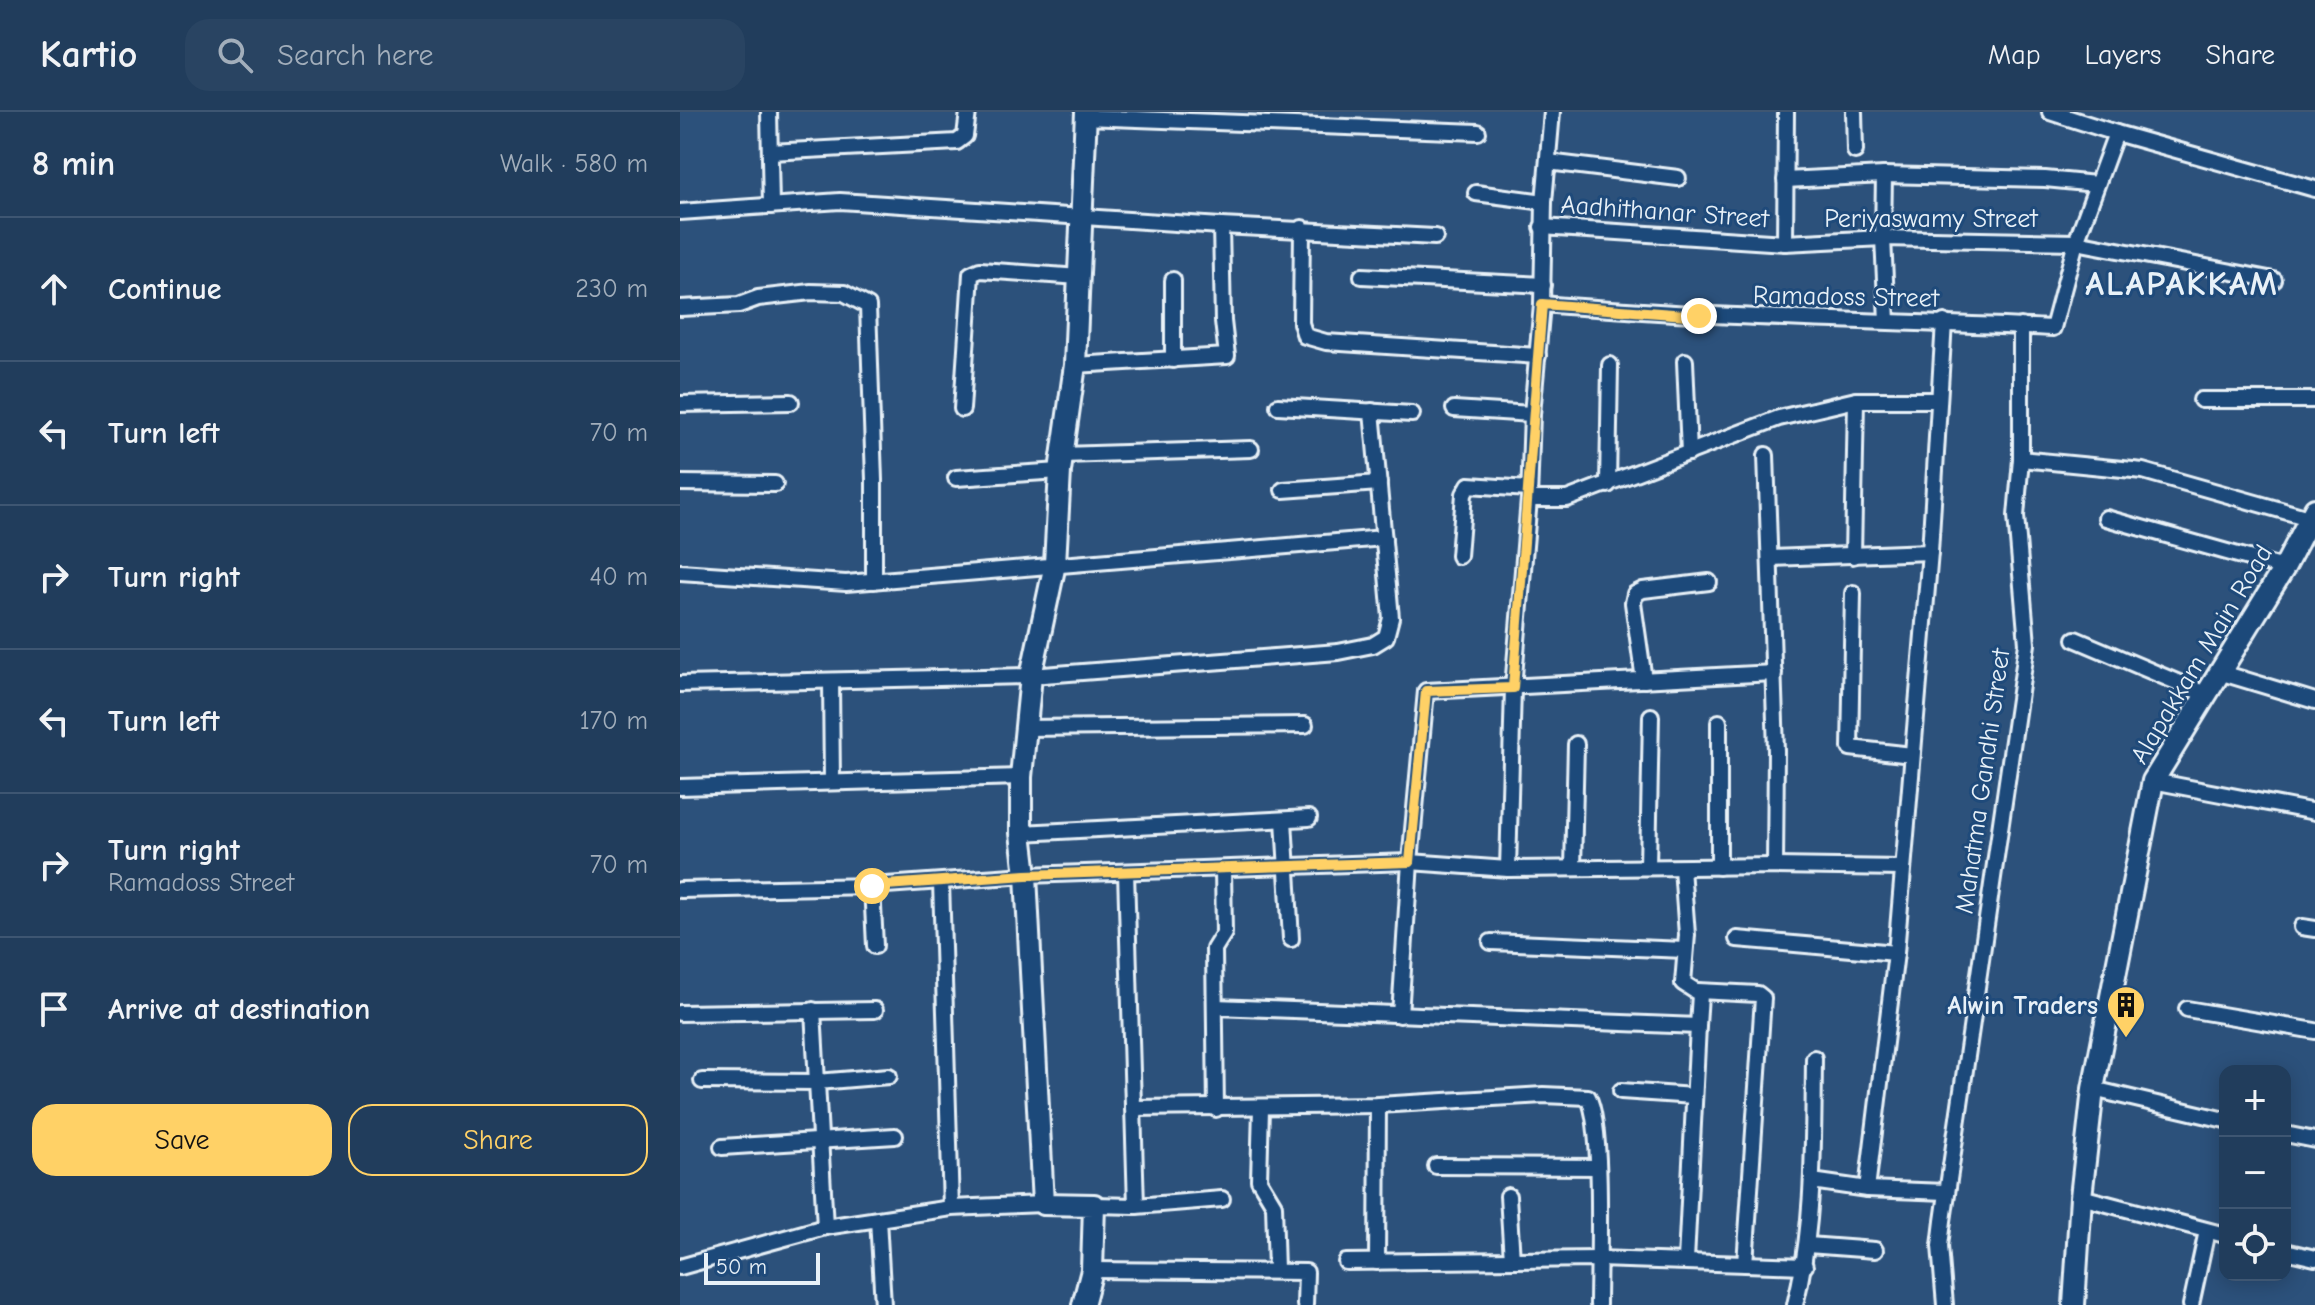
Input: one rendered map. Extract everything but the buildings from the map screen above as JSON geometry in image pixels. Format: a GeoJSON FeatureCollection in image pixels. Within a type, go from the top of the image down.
{"type":"FeatureCollection","features":[{"type":"Feature","properties":{"kind":"street"},"geometry":{"type":"LineString","coordinates":[[769,112],[771,206]]}},
{"type":"Feature","properties":{"kind":"street"},"geometry":{"type":"LineString","coordinates":[[770,152],[957,142],[965,136],[968,112]]}},
{"type":"Feature","properties":{"kind":"street"},"geometry":{"type":"LineString","coordinates":[[1508,869],[1513,688],[1542,304],[1542,227],[1552,112]]}},
{"type":"Feature","properties":{"kind":"street"},"geometry":{"type":"LineString","coordinates":[[1785,243],[1786,112]]}},
{"type":"Feature","properties":{"kind":"street"},"geometry":{"type":"LineString","coordinates":[[1854,112],[1855,151]]}},
{"type":"Feature","properties":{"kind":"street"},"geometry":{"type":"LineString","coordinates":[[2050,112],[2315,189]]}},
{"type":"Feature","properties":{"kind":"street"},"geometry":{"type":"LineString","coordinates":[[1043,1204],[1026,875],[1021,833],[1021,777],[1031,676],[1055,564],[1061,463],[1075,365],[1086,115],[1478,132]]}},
{"type":"Feature","properties":{"kind":"street"},"geometry":{"type":"LineString","coordinates":[[2076,242],[2116,133]]}},
{"type":"Feature","properties":{"kind":"street"},"geometry":{"type":"LineString","coordinates":[[1548,162],[1678,178]]}},
{"type":"Feature","properties":{"kind":"street"},"geometry":{"type":"LineString","coordinates":[[1785,180],[1884,175],[2045,179],[2096,184]]}},
{"type":"Feature","properties":{"kind":"street"},"geometry":{"type":"LineString","coordinates":[[1884,175],[1887,321]]}},
{"type":"Feature","properties":{"kind":"street"},"geometry":{"type":"LineString","coordinates":[[1476,193],[1544,202]]}},
{"type":"Feature","properties":{"kind":"street"},"geometry":{"type":"LineString","coordinates":[[680,212],[840,201],[1435,237]]}},
{"type":"Feature","properties":{"kind":"street"},"geometry":{"type":"LineString","coordinates":[[1075,365],[1227,356],[1221,226]]}},
{"type":"Feature","properties":{"kind":"street","name":"Aadhithanar Street"},"geometry":{"type":"LineString","coordinates":[[1542,227],[1785,243]]}},
{"type":"Feature","properties":{"kind":"street"},"geometry":{"type":"LineString","coordinates":[[1302,228],[1301,323],[1305,336],[1326,342],[1538,356]]}},
{"type":"Feature","properties":{"kind":"street","name":"Periyaswamy Street"},"geometry":{"type":"LineString","coordinates":[[1785,243],[1883,238],[2076,242],[2274,280]]}},
{"type":"Feature","properties":{"kind":"street","name":"Ramadoss Street"},"geometry":{"type":"LineString","coordinates":[[1542,304],[1699,316],[2053,328],[2076,242]]}},
{"type":"Feature","properties":{"kind":"street"},"geometry":{"type":"LineString","coordinates":[[962,409],[971,274],[980,270],[1080,277]]}},
{"type":"Feature","properties":{"kind":"street"},"geometry":{"type":"LineString","coordinates":[[1362,276],[1543,285]]}},
{"type":"Feature","properties":{"kind":"street"},"geometry":{"type":"LineString","coordinates":[[1173,280],[1173,360]]}},
{"type":"Feature","properties":{"kind":"street"},"geometry":{"type":"LineString","coordinates":[[680,308],[739,305],[758,298],[811,292],[844,293],[868,306],[874,581]]}},
{"type":"Feature","properties":{"kind":"street"},"geometry":{"type":"LineString","coordinates":[[1867,1189],[1896,953],[1930,552],[1944,322]]}},
{"type":"Feature","properties":{"kind":"street","name":"Mahatma Gandhi Street"},"geometry":{"type":"LineString","coordinates":[[1945,1305],[1940,1246],[2027,644],[2016,516],[2021,459],[2021,326]]}},
{"type":"Feature","properties":{"kind":"street"},"geometry":{"type":"LineString","coordinates":[[1685,361],[1689,453]]}},
{"type":"Feature","properties":{"kind":"street"},"geometry":{"type":"LineString","coordinates":[[1608,485],[1610,365]]}},
{"type":"Feature","properties":{"kind":"street"},"geometry":{"type":"LineString","coordinates":[[1459,556],[1464,494],[1469,485],[1567,499],[1779,418],[1856,400],[1938,400]]}},
{"type":"Feature","properties":{"kind":"street"},"geometry":{"type":"LineString","coordinates":[[1853,556],[1856,400]]}},
{"type":"Feature","properties":{"kind":"street"},"geometry":{"type":"LineString","coordinates":[[2201,400],[2315,400]]}},
{"type":"Feature","properties":{"kind":"street"},"geometry":{"type":"LineString","coordinates":[[680,404],[791,402]]}},
{"type":"Feature","properties":{"kind":"street"},"geometry":{"type":"LineString","coordinates":[[1278,406],[1412,414]]}},
{"type":"Feature","properties":{"kind":"street"},"geometry":{"type":"LineString","coordinates":[[1454,409],[1532,414]]}},
{"type":"Feature","properties":{"kind":"street"},"geometry":{"type":"LineString","coordinates":[[680,684],[1031,676],[1338,652],[1373,645],[1386,637],[1390,627],[1372,411]]}},
{"type":"Feature","properties":{"kind":"street"},"geometry":{"type":"LineString","coordinates":[[956,478],[1061,463],[1251,449]]}},
{"type":"Feature","properties":{"kind":"street"},"geometry":{"type":"LineString","coordinates":[[1766,455],[1774,673],[1775,866]]}},
{"type":"Feature","properties":{"kind":"street"},"geometry":{"type":"LineString","coordinates":[[2021,459],[2143,471],[2312,514]]}},
{"type":"Feature","properties":{"kind":"street"},"geometry":{"type":"LineString","coordinates":[[680,483],[775,484]]}},
{"type":"Feature","properties":{"kind":"street"},"geometry":{"type":"LineString","coordinates":[[1283,490],[1379,483]]}},
{"type":"Feature","properties":{"kind":"street","name":"Alapakkam Main Road"},"geometry":{"type":"LineString","coordinates":[[2074,1305],[2081,1197],[2093,1089],[2153,781],[2284,568],[2312,514]]}},
{"type":"Feature","properties":{"kind":"street"},"geometry":{"type":"LineString","coordinates":[[2106,518],[2284,568]]}},
{"type":"Feature","properties":{"kind":"street"},"geometry":{"type":"LineString","coordinates":[[680,572],[846,583],[1384,538]]}},
{"type":"Feature","properties":{"kind":"street"},"geometry":{"type":"LineString","coordinates":[[1771,558],[1930,552]]}},
{"type":"Feature","properties":{"kind":"street"},"geometry":{"type":"LineString","coordinates":[[1644,680],[1633,603],[1635,594],[1643,590],[1709,582]]}},
{"type":"Feature","properties":{"kind":"street"},"geometry":{"type":"LineString","coordinates":[[1853,593],[1850,748],[1912,755]]}},
{"type":"Feature","properties":{"kind":"street"},"geometry":{"type":"LineString","coordinates":[[2075,639],[2205,694]]}},
{"type":"Feature","properties":{"kind":"street"},"geometry":{"type":"LineString","coordinates":[[2219,672],[2315,701]]}},
{"type":"Feature","properties":{"kind":"street"},"geometry":{"type":"LineString","coordinates":[[1400,1015],[1426,691],[1774,673]]}},
{"type":"Feature","properties":{"kind":"street"},"geometry":{"type":"LineString","coordinates":[[831,681],[832,782]]}},
{"type":"Feature","properties":{"kind":"street"},"geometry":{"type":"LineString","coordinates":[[1648,867],[1651,716]]}},
{"type":"Feature","properties":{"kind":"street"},"geometry":{"type":"LineString","coordinates":[[1719,722],[1719,867]]}},
{"type":"Feature","properties":{"kind":"street"},"geometry":{"type":"LineString","coordinates":[[1025,728],[1305,725]]}},
{"type":"Feature","properties":{"kind":"street"},"geometry":{"type":"LineString","coordinates":[[1573,868],[1576,744]]}},
{"type":"Feature","properties":{"kind":"street"},"geometry":{"type":"LineString","coordinates":[[680,787],[1021,777]]}},
{"type":"Feature","properties":{"kind":"street"},"geometry":{"type":"LineString","coordinates":[[2153,781],[2315,812]]}},
{"type":"Feature","properties":{"kind":"street"},"geometry":{"type":"LineString","coordinates":[[1021,833],[1309,818]]}},
{"type":"Feature","properties":{"kind":"street"},"geometry":{"type":"LineString","coordinates":[[1284,820],[1291,939]]}},
{"type":"Feature","properties":{"kind":"street"},"geometry":{"type":"LineString","coordinates":[[680,890],[872,886],[1026,875],[1410,862],[1508,869],[1902,868]]}},
{"type":"Feature","properties":{"kind":"street"},"geometry":{"type":"LineString","coordinates":[[1682,868],[1687,935],[1683,985],[1698,991],[1758,994],[1763,998],[1745,1264]]}},
{"type":"Feature","properties":{"kind":"street"},"geometry":{"type":"LineString","coordinates":[[1216,1109],[1214,949],[1224,933],[1223,869]]}},
{"type":"Feature","properties":{"kind":"street"},"geometry":{"type":"LineString","coordinates":[[1126,872],[1136,1206]]}},
{"type":"Feature","properties":{"kind":"street"},"geometry":{"type":"LineString","coordinates":[[941,882],[951,1208]]}},
{"type":"Feature","properties":{"kind":"street"},"geometry":{"type":"LineString","coordinates":[[872,886],[875,946]]}},
{"type":"Feature","properties":{"kind":"street"},"geometry":{"type":"LineString","coordinates":[[1737,939],[1896,953]]}},
{"type":"Feature","properties":{"kind":"street"},"geometry":{"type":"LineString","coordinates":[[1491,942],[1685,950]]}},
{"type":"Feature","properties":{"kind":"street"},"geometry":{"type":"LineString","coordinates":[[1686,1260],[1698,991]]}},
{"type":"Feature","properties":{"kind":"street"},"geometry":{"type":"LineString","coordinates":[[1215,1007],[1698,1026]]}},
{"type":"Feature","properties":{"kind":"street"},"geometry":{"type":"LineString","coordinates":[[2187,1009],[2315,1031]]}},
{"type":"Feature","properties":{"kind":"street"},"geometry":{"type":"LineString","coordinates":[[813,1010],[825,1227]]}},
{"type":"Feature","properties":{"kind":"street"},"geometry":{"type":"LineString","coordinates":[[680,1013],[875,1010]]}},
{"type":"Feature","properties":{"kind":"street"},"geometry":{"type":"LineString","coordinates":[[1795,1305],[1808,1245],[1814,1058]]}},
{"type":"Feature","properties":{"kind":"street"},"geometry":{"type":"LineString","coordinates":[[702,1081],[817,1082],[889,1076]]}},
{"type":"Feature","properties":{"kind":"street"},"geometry":{"type":"LineString","coordinates":[[2093,1089],[2219,1119]]}},
{"type":"Feature","properties":{"kind":"street"},"geometry":{"type":"LineString","coordinates":[[1621,1091],[1694,1096]]}},
{"type":"Feature","properties":{"kind":"street"},"geometry":{"type":"LineString","coordinates":[[1133,1108],[1261,1108],[1588,1097],[1592,1105],[1597,1167],[1598,1305]]}},
{"type":"Feature","properties":{"kind":"street"},"geometry":{"type":"LineString","coordinates":[[1377,1262],[1378,1105]]}},
{"type":"Feature","properties":{"kind":"street"},"geometry":{"type":"LineString","coordinates":[[1261,1108],[1259,1180],[1274,1205],[1276,1270]]}},
{"type":"Feature","properties":{"kind":"street"},"geometry":{"type":"LineString","coordinates":[[2291,1135],[2315,1140]]}},
{"type":"Feature","properties":{"kind":"street"},"geometry":{"type":"LineString","coordinates":[[722,1147],[895,1136]]}},
{"type":"Feature","properties":{"kind":"street"},"geometry":{"type":"LineString","coordinates":[[1436,1166],[1597,1167]]}},
{"type":"Feature","properties":{"kind":"street"},"geometry":{"type":"LineString","coordinates":[[1812,1181],[1867,1189],[1947,1192]]}},
{"type":"Feature","properties":{"kind":"street"},"geometry":{"type":"LineString","coordinates":[[1508,1196],[1512,1260]]}},
{"type":"Feature","properties":{"kind":"street"},"geometry":{"type":"LineString","coordinates":[[2081,1197],[2219,1234]]}},
{"type":"Feature","properties":{"kind":"street"},"geometry":{"type":"LineString","coordinates":[[680,1267],[825,1227],[951,1208],[1043,1204],[1136,1206],[1222,1199]]}},
{"type":"Feature","properties":{"kind":"street"},"geometry":{"type":"LineString","coordinates":[[1083,1305],[1092,1270],[1094,1205]]}},
{"type":"Feature","properties":{"kind":"street"},"geometry":{"type":"LineString","coordinates":[[878,1219],[883,1305]]}},
{"type":"Feature","properties":{"kind":"street"},"geometry":{"type":"LineString","coordinates":[[2191,1305],[2207,1231]]}},
{"type":"Feature","properties":{"kind":"street"},"geometry":{"type":"LineString","coordinates":[[1808,1245],[1875,1250]]}},
{"type":"Feature","properties":{"kind":"street"},"geometry":{"type":"LineString","coordinates":[[2291,1252],[2315,1258]]}},
{"type":"Feature","properties":{"kind":"street"},"geometry":{"type":"LineString","coordinates":[[1346,1262],[1598,1259],[1805,1266]]}},
{"type":"Feature","properties":{"kind":"street"},"geometry":{"type":"LineString","coordinates":[[1092,1270],[1306,1272],[1305,1305]]}},
{"type":"Feature","properties":{"kind":"place","name":"Alwin Traders"},"geometry":{"type":"Point","coordinates":[2126,1039]}},
{"type":"Feature","properties":{"kind":"district","name":"ALAPAKKAM"},"geometry":{"type":"Point","coordinates":[2182,283]}},
{"type":"Feature","properties":{"kind":"route"},"geometry":{"type":"LineString","coordinates":[[872,886],[1026,875],[1410,862],[1426,691],[1513,688],[1542,304],[1699,316]]}}]}
